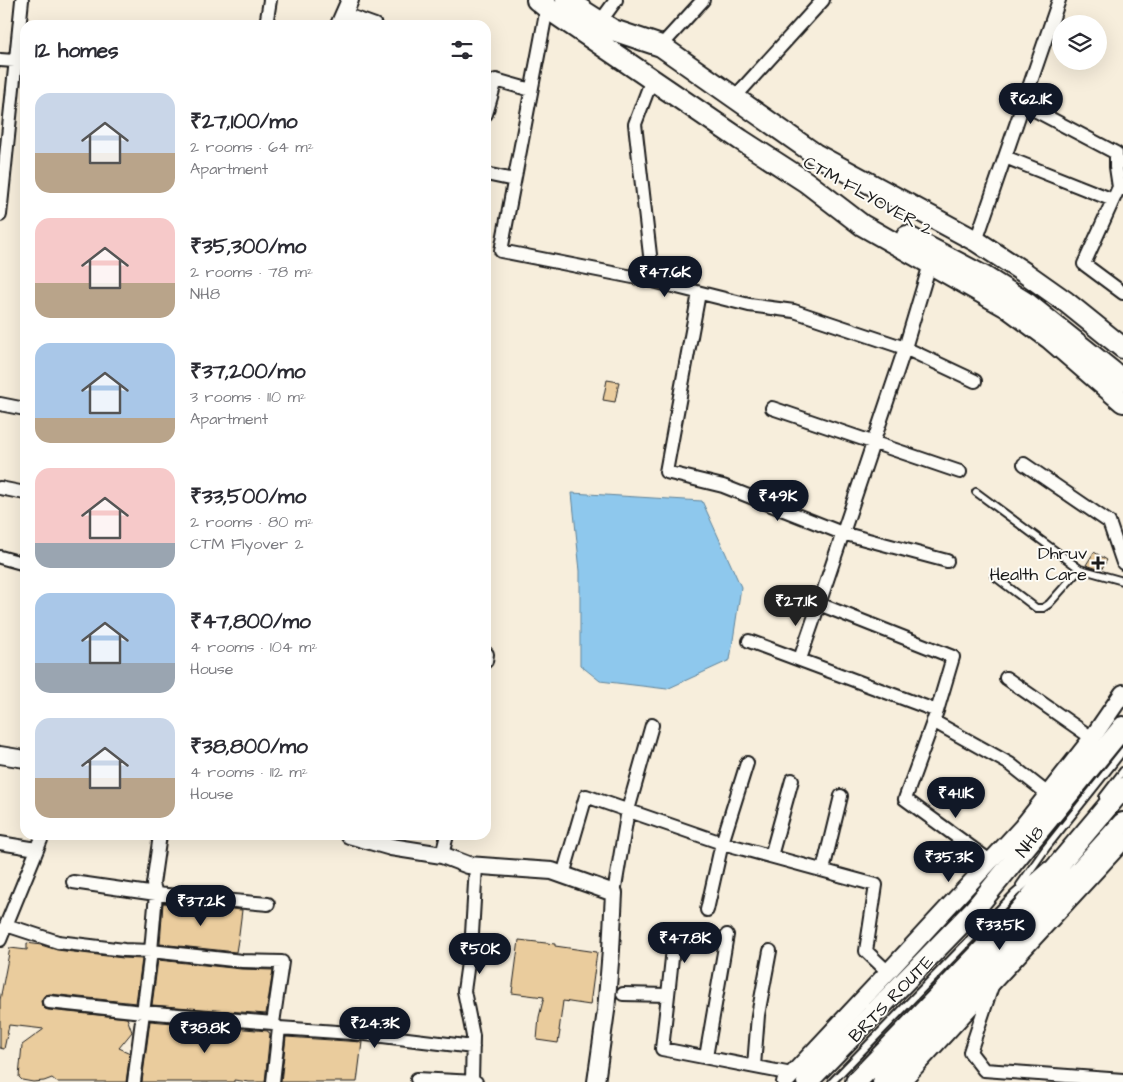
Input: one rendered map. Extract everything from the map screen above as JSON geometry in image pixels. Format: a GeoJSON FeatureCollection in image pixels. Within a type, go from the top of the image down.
{"type":"FeatureCollection","features":[{"type":"Feature","properties":{"kind":"main road"},"geometry":{"type":"LineString","coordinates":[[566,0],[607,26],[656,50],[734,98],[815,154],[976,241],[1066,302],[1123,348]]}},
{"type":"Feature","properties":{"kind":"main road"},"geometry":{"type":"LineString","coordinates":[[545,3],[652,79],[806,182],[862,225],[1007,308],[1049,338],[1123,402]]}},
{"type":"Feature","properties":{"kind":"main road","name":"CTM FLYOVER 2"},"geometry":{"type":"LineString","coordinates":[[656,50],[818,171],[975,256],[1044,299],[1123,360]]}},
{"type":"Feature","properties":{"kind":"main road"},"geometry":{"type":"LineString","coordinates":[[806,182],[983,276],[1028,304],[1123,380]]}},
{"type":"Feature","properties":{"kind":"main road","name":"NH8"},"geometry":{"type":"LineString","coordinates":[[795,1079],[970,913],[1123,727]]}},
{"type":"Feature","properties":{"kind":"main road","name":"NH8"},"geometry":{"type":"LineString","coordinates":[[856,1082],[1010,922],[1123,788]]}},
{"type":"Feature","properties":{"kind":"main road"},"geometry":{"type":"LineString","coordinates":[[883,1082],[1123,824]]}},
{"type":"Feature","properties":{"kind":"street"},"geometry":{"type":"LineString","coordinates":[[21,20],[22,0]]}},
{"type":"Feature","properties":{"kind":"street"},"geometry":{"type":"LineString","coordinates":[[267,20],[270,0]]}},
{"type":"Feature","properties":{"kind":"street"},"geometry":{"type":"LineString","coordinates":[[607,26],[616,0]]}},
{"type":"Feature","properties":{"kind":"street"},"geometry":{"type":"LineString","coordinates":[[656,50],[703,0]]}},
{"type":"Feature","properties":{"kind":"street"},"geometry":{"type":"LineString","coordinates":[[734,98],[823,0]]}},
{"type":"Feature","properties":{"kind":"street"},"geometry":{"type":"LineString","coordinates":[[976,241],[1060,0]]}},
{"type":"Feature","properties":{"kind":"street"},"geometry":{"type":"LineString","coordinates":[[545,3],[501,251],[653,281],[749,306],[794,311],[905,348],[975,381]]}},
{"type":"Feature","properties":{"kind":"street"},"geometry":{"type":"LineString","coordinates":[[345,13],[362,20]]}},
{"type":"Feature","properties":{"kind":"street"},"geometry":{"type":"LineString","coordinates":[[0,215],[18,69],[20,34]]}},
{"type":"Feature","properties":{"kind":"street"},"geometry":{"type":"LineString","coordinates":[[0,60],[18,69]]}},
{"type":"Feature","properties":{"kind":"street"},"geometry":{"type":"LineString","coordinates":[[491,78],[531,90]]}},
{"type":"Feature","properties":{"kind":"street"},"geometry":{"type":"LineString","coordinates":[[652,79],[635,124],[653,281]]}},
{"type":"Feature","properties":{"kind":"street"},"geometry":{"type":"LineString","coordinates":[[1024,104],[1116,153],[1116,166],[1121,188],[1084,264],[1123,293]]}},
{"type":"Feature","properties":{"kind":"street"},"geometry":{"type":"LineString","coordinates":[[1005,157],[1114,200]]}},
{"type":"Feature","properties":{"kind":"street"},"geometry":{"type":"LineString","coordinates":[[491,175],[514,180]]}},
{"type":"Feature","properties":{"kind":"street"},"geometry":{"type":"LineString","coordinates":[[800,659],[905,348],[930,264]]}},
{"type":"Feature","properties":{"kind":"street"},"geometry":{"type":"LineString","coordinates":[[699,293],[666,472],[723,486],[842,533],[947,561]]}},
{"type":"Feature","properties":{"kind":"street"},"geometry":{"type":"LineString","coordinates":[[0,404],[20,408]]}},
{"type":"Feature","properties":{"kind":"street"},"geometry":{"type":"LineString","coordinates":[[772,408],[960,472]]}},
{"type":"Feature","properties":{"kind":"street"},"geometry":{"type":"LineString","coordinates":[[1024,464],[1109,522],[1123,563]]}},
{"type":"Feature","properties":{"kind":"street"},"geometry":{"type":"LineString","coordinates":[[0,488],[20,491]]}},
{"type":"Feature","properties":{"kind":"street"},"geometry":{"type":"LineString","coordinates":[[0,558],[20,563]]}},
{"type":"Feature","properties":{"kind":"street"},"geometry":{"type":"LineString","coordinates":[[819,604],[952,657],[935,716],[905,800],[990,861]]}},
{"type":"Feature","properties":{"kind":"street"},"geometry":{"type":"LineString","coordinates":[[749,641],[800,659],[935,716],[1010,764],[1048,794]]}},
{"type":"Feature","properties":{"kind":"street"},"geometry":{"type":"LineString","coordinates":[[1006,678],[1092,738]]}},
{"type":"Feature","properties":{"kind":"street"},"geometry":{"type":"LineString","coordinates":[[675,930],[662,1049],[754,1066],[795,1079],[888,972],[1022,827],[1092,738],[1123,693]]}},
{"type":"Feature","properties":{"kind":"street"},"geometry":{"type":"LineString","coordinates":[[596,1082],[606,1011],[614,893],[628,810],[652,725]]}},
{"type":"Feature","properties":{"kind":"street"},"geometry":{"type":"LineString","coordinates":[[0,755],[20,757]]}},
{"type":"Feature","properties":{"kind":"street"},"geometry":{"type":"LineString","coordinates":[[707,910],[722,843],[746,763]]}},
{"type":"Feature","properties":{"kind":"street"},"geometry":{"type":"LineString","coordinates":[[771,856],[792,780]]}},
{"type":"Feature","properties":{"kind":"street"},"geometry":{"type":"LineString","coordinates":[[563,875],[586,796],[722,843],[876,885],[866,952],[888,972]]}},
{"type":"Feature","properties":{"kind":"street"},"geometry":{"type":"LineString","coordinates":[[823,870],[841,796]]}},
{"type":"Feature","properties":{"kind":"street"},"geometry":{"type":"LineString","coordinates":[[0,940],[5,921],[41,840]]}},
{"type":"Feature","properties":{"kind":"street"},"geometry":{"type":"LineString","coordinates":[[134,1082],[152,951],[156,894],[153,884],[159,840]]}},
{"type":"Feature","properties":{"kind":"street"},"geometry":{"type":"LineString","coordinates":[[370,840],[391,848],[442,855],[468,865],[552,871],[614,893]]}},
{"type":"Feature","properties":{"kind":"street"},"geometry":{"type":"LineString","coordinates":[[442,855],[446,840]]}},
{"type":"Feature","properties":{"kind":"street"},"geometry":{"type":"LineString","coordinates":[[901,1082],[1123,841]]}},
{"type":"Feature","properties":{"kind":"street"},"geometry":{"type":"LineString","coordinates":[[0,843],[37,850]]}},
{"type":"Feature","properties":{"kind":"street"},"geometry":{"type":"LineString","coordinates":[[417,1079],[473,1082],[473,1036],[464,991],[472,934],[476,866]]}},
{"type":"Feature","properties":{"kind":"street"},"geometry":{"type":"LineString","coordinates":[[73,882],[156,894],[268,904]]}},
{"type":"Feature","properties":{"kind":"street"},"geometry":{"type":"LineString","coordinates":[[955,899],[970,913]]}},
{"type":"Feature","properties":{"kind":"street"},"geometry":{"type":"LineString","coordinates":[[5,921],[58,942],[242,961],[282,962],[273,1082]]}},
{"type":"Feature","properties":{"kind":"street"},"geometry":{"type":"LineString","coordinates":[[706,1057],[727,935]]}},
{"type":"Feature","properties":{"kind":"street"},"geometry":{"type":"LineString","coordinates":[[754,1066],[758,1015],[770,951]]}},
{"type":"Feature","properties":{"kind":"street"},"geometry":{"type":"LineString","coordinates":[[994,981],[970,1052],[984,1070],[1123,1080]]}},
{"type":"Feature","properties":{"kind":"street"},"geometry":{"type":"LineString","coordinates":[[623,994],[668,995]]}},
{"type":"Feature","properties":{"kind":"street"},"geometry":{"type":"LineString","coordinates":[[48,1002],[473,1046]]}},
{"type":"Feature","properties":{"kind":"lane"},"geometry":{"type":"LineString","coordinates":[[976,492],[1080,569],[1123,581]]}},
{"type":"Feature","properties":{"kind":"lane"},"geometry":{"type":"LineString","coordinates":[[994,576],[1036,608],[1043,608],[1054,600],[1080,569]]}},
{"type":"Feature","properties":{"kind":"lane"},"geometry":{"type":"LineString","coordinates":[[1014,894],[1046,848],[1123,751]]}},
{"type":"Feature","properties":{"kind":"lane"},"geometry":{"type":"LineString","coordinates":[[1099,802],[1123,771]]}},
{"type":"Feature","properties":{"kind":"lane"},"geometry":{"type":"LineString","coordinates":[[1058,856],[1069,840]]}},
{"type":"Feature","properties":{"kind":"lane"},"geometry":{"type":"LineString","coordinates":[[1014,894],[1050,862]]}},
{"type":"Feature","properties":{"kind":"lane","name":"BRTS ROUTE"},"geometry":{"type":"LineString","coordinates":[[832,1082],[1014,894]]}},
{"type":"Feature","properties":{"kind":"water"},"geometry":{"type":"Polygon","coordinates":[[[572,493],[702,501],[741,587],[730,660],[667,689],[600,681],[580,665],[580,571],[572,493]]]}},
{"type":"Feature","properties":{"kind":"building"},"geometry":{"type":"Polygon","coordinates":[[[607,380],[619,382],[615,402],[603,400],[607,380]]]}},
{"type":"Feature","properties":{"kind":"building"},"geometry":{"type":"Polygon","coordinates":[[[1094,552],[1107,560],[1101,570],[1086,565],[1094,552]]]}},
{"type":"Feature","properties":{"kind":"building"},"geometry":{"type":"Polygon","coordinates":[[[163,903],[242,910],[236,952],[160,944],[163,903]]]}},
{"type":"Feature","properties":{"kind":"building"},"geometry":{"type":"Polygon","coordinates":[[[519,940],[555,944],[555,946],[597,952],[590,1005],[563,1001],[558,1043],[537,1040],[539,1017],[544,997],[512,993],[519,940]]]}},
{"type":"Feature","properties":{"kind":"building"},"geometry":{"type":"Polygon","coordinates":[[[27,943],[57,950],[142,959],[136,1003],[50,994],[45,995],[41,1001],[42,1006],[48,1010],[127,1018],[132,1032],[119,1048],[130,1053],[126,1082],[57,1082],[52,1078],[33,1082],[22,1080],[19,1077],[22,1045],[44,1029],[9,1025],[4,1049],[0,1048],[0,1000],[10,948],[27,950],[27,943]]]}},
{"type":"Feature","properties":{"kind":"building"},"geometry":{"type":"Polygon","coordinates":[[[158,960],[241,969],[273,970],[266,1014],[152,1005],[158,960]]]}},
{"type":"Feature","properties":{"kind":"building"},"geometry":{"type":"Polygon","coordinates":[[[150,1021],[268,1031],[270,1033],[265,1082],[234,1080],[234,1082],[142,1082],[150,1021]]]}},
{"type":"Feature","properties":{"kind":"building"},"geometry":{"type":"Polygon","coordinates":[[[286,1037],[362,1042],[357,1082],[281,1082],[286,1037]]]}},
{"type":"Feature","properties":{"kind":"place","name":"Dhruv Health Care"},"geometry":{"type":"Point","coordinates":[1098,563]}}]}
